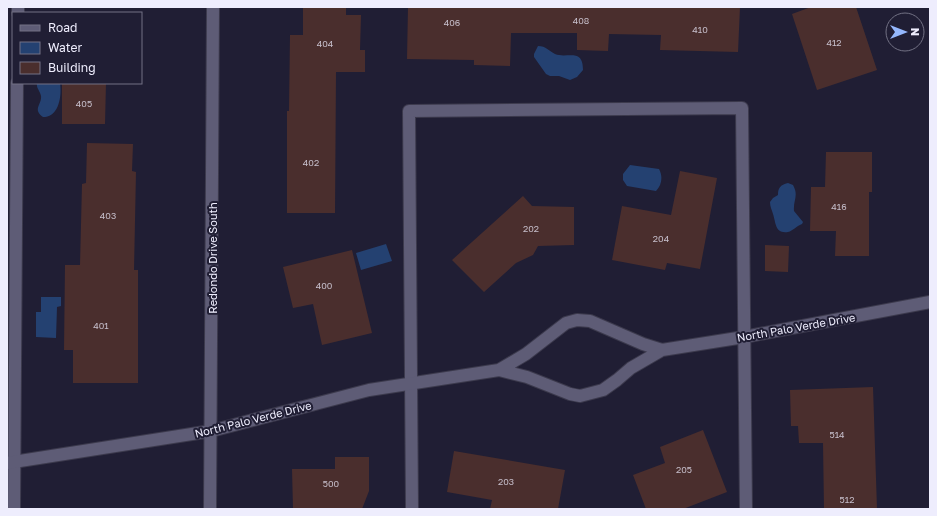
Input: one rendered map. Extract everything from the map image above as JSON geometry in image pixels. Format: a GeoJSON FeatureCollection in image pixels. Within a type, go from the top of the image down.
{"type":"FeatureCollection","features":[{"type":"Feature","properties":{"kind":"street","name":"Redondo Drive South"},"geometry":{"type":"LineString","coordinates":[[210,509],[213,7]]}},
{"type":"Feature","properties":{"kind":"street"},"geometry":{"type":"LineString","coordinates":[[14,509],[11,462],[17,84]]}},
{"type":"Feature","properties":{"kind":"street"},"geometry":{"type":"LineString","coordinates":[[412,509],[409,111],[742,108],[746,509]]}},
{"type":"Feature","properties":{"kind":"street","name":"North Palo Verde Drive"},"geometry":{"type":"LineString","coordinates":[[498,370],[532,378],[570,394],[580,396],[603,390],[636,365],[662,350],[744,337],[930,302]]}},
{"type":"Feature","properties":{"kind":"street","name":"North Palo Verde Drive"},"geometry":{"type":"LineString","coordinates":[[11,462],[211,431],[369,390],[498,370],[526,354],[566,323],[578,320],[590,321],[662,350]]}},
{"type":"Feature","properties":{"kind":"water"},"geometry":{"type":"Polygon","coordinates":[[[538,46],[541,46],[555,54],[577,56],[580,58],[583,70],[577,77],[570,80],[559,76],[550,76],[546,74],[534,57],[538,46]]]}},
{"type":"Feature","properties":{"kind":"water"},"geometry":{"type":"Polygon","coordinates":[[[37,84],[60,84],[60,99],[53,114],[43,117],[38,112],[41,96],[37,84]]]}},
{"type":"Feature","properties":{"kind":"water"},"geometry":{"type":"Polygon","coordinates":[[[630,165],[659,169],[661,180],[660,186],[656,191],[627,186],[623,180],[623,174],[630,165]]]}},
{"type":"Feature","properties":{"kind":"water"},"geometry":{"type":"Polygon","coordinates":[[[788,183],[793,185],[796,192],[794,211],[803,222],[791,231],[784,232],[778,230],[770,202],[778,195],[778,190],[780,187],[788,183]]]}},
{"type":"Feature","properties":{"kind":"water"},"geometry":{"type":"Polygon","coordinates":[[[386,244],[392,261],[361,270],[356,253],[386,244]]]}},
{"type":"Feature","properties":{"kind":"water"},"geometry":{"type":"Polygon","coordinates":[[[41,297],[61,297],[61,306],[57,307],[56,338],[36,337],[36,312],[41,312],[41,297]]]}},
{"type":"Feature","properties":{"kind":"building"},"geometry":{"type":"Polygon","coordinates":[[[303,7],[346,7],[346,15],[361,15],[360,50],[365,50],[365,72],[336,72],[335,213],[287,213],[287,111],[289,111],[290,35],[303,35],[303,7]]]}},
{"type":"Feature","properties":{"kind":"building"},"geometry":{"type":"Polygon","coordinates":[[[408,7],[740,7],[738,52],[660,50],[661,35],[609,34],[608,51],[577,50],[577,33],[511,33],[510,66],[474,65],[474,60],[407,59],[408,7]]]}},
{"type":"Feature","properties":{"kind":"building"},"geometry":{"type":"Polygon","coordinates":[[[811,7],[856,7],[877,70],[817,90],[792,14],[811,7]]]}},
{"type":"Feature","properties":{"kind":"building"},"geometry":{"type":"Polygon","coordinates":[[[62,84],[106,84],[105,124],[62,124],[62,84]]]}},
{"type":"Feature","properties":{"kind":"building"},"geometry":{"type":"Polygon","coordinates":[[[87,143],[133,144],[132,171],[136,172],[134,270],[138,270],[138,383],[73,383],[73,350],[64,350],[65,265],[80,265],[82,184],[86,183],[87,143]]]}},
{"type":"Feature","properties":{"kind":"building"},"geometry":{"type":"Polygon","coordinates":[[[826,152],[872,152],[872,192],[869,192],[869,256],[835,256],[836,231],[810,231],[811,187],[825,187],[826,152]]]}},
{"type":"Feature","properties":{"kind":"building"},"geometry":{"type":"Polygon","coordinates":[[[680,171],[717,178],[700,269],[667,263],[665,270],[612,260],[622,206],[671,215],[680,171]]]}},
{"type":"Feature","properties":{"kind":"building"},"geometry":{"type":"Polygon","coordinates":[[[523,196],[532,206],[574,207],[574,245],[538,246],[533,255],[516,263],[484,292],[452,260],[523,196]]]}},
{"type":"Feature","properties":{"kind":"building"},"geometry":{"type":"Polygon","coordinates":[[[765,245],[789,246],[788,272],[765,271],[765,245]]]}},
{"type":"Feature","properties":{"kind":"building"},"geometry":{"type":"Polygon","coordinates":[[[352,250],[372,333],[322,345],[313,304],[293,308],[283,267],[352,250]]]}},
{"type":"Feature","properties":{"kind":"building"},"geometry":{"type":"Polygon","coordinates":[[[873,387],[877,509],[824,509],[823,443],[799,443],[798,426],[791,426],[790,390],[873,387]]]}},
{"type":"Feature","properties":{"kind":"building"},"geometry":{"type":"Polygon","coordinates":[[[703,430],[727,492],[683,509],[646,509],[633,475],[665,463],[660,447],[703,430]]]}},
{"type":"Feature","properties":{"kind":"building"},"geometry":{"type":"Polygon","coordinates":[[[454,451],[565,470],[558,509],[490,509],[492,500],[447,492],[454,451]]]}},
{"type":"Feature","properties":{"kind":"building"},"geometry":{"type":"Polygon","coordinates":[[[335,457],[369,457],[369,491],[362,509],[293,509],[292,469],[335,469],[335,457]]]}}]}
